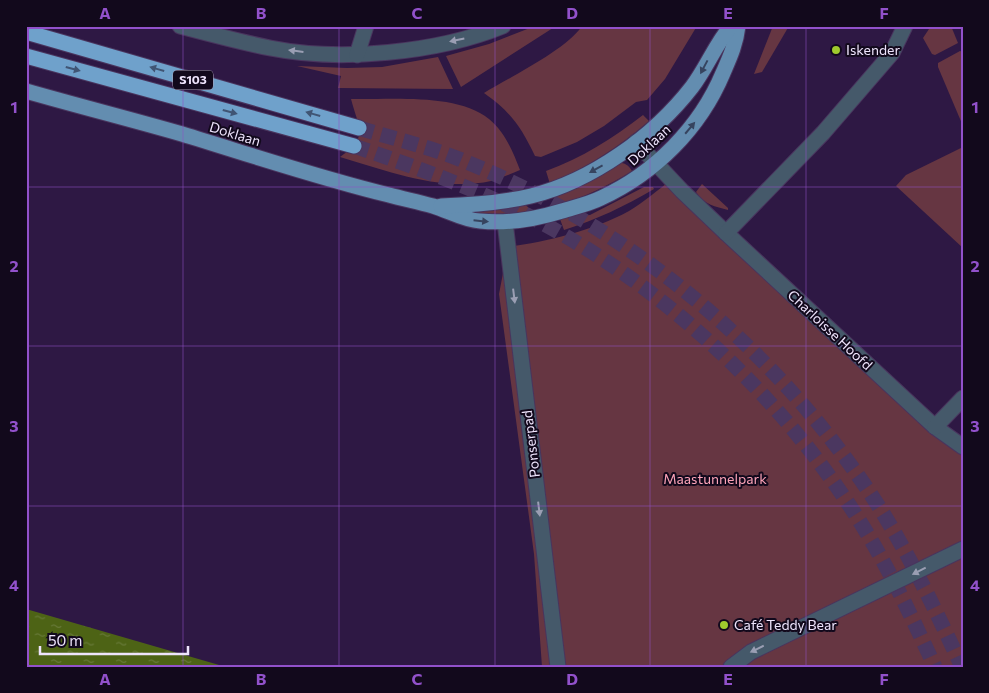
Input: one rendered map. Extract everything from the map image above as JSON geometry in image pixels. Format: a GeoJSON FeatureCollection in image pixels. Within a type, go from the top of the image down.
{"type":"FeatureCollection","features":[{"type":"Feature","properties":{"kind":"highway","name":"S103"},"geometry":{"type":"LineString","coordinates":[[26,32],[360,128]]}},
{"type":"Feature","properties":{"kind":"highway","name":"Doklaan"},"geometry":{"type":"LineString","coordinates":[[26,56],[354,146]]}},
{"type":"Feature","properties":{"kind":"main road","name":"Doklaan"},"geometry":{"type":"LineString","coordinates":[[434,207],[478,204],[532,196],[562,186],[595,170],[636,142],[691,88],[731,26]]}},
{"type":"Feature","properties":{"kind":"main road","name":"Doklaan"},"geometry":{"type":"LineString","coordinates":[[26,91],[182,134],[330,181],[434,207],[468,219],[505,222],[538,218],[599,200],[631,182],[657,164],[706,107],[718,86],[736,44],[738,26]]}},
{"type":"Feature","properties":{"kind":"street"},"geometry":{"type":"LineString","coordinates":[[180,26],[271,48],[317,54],[357,55],[444,43],[468,38],[503,26]]}},
{"type":"Feature","properties":{"kind":"street"},"geometry":{"type":"LineString","coordinates":[[357,55],[366,26]]}},
{"type":"Feature","properties":{"kind":"street"},"geometry":{"type":"LineString","coordinates":[[726,233],[823,133],[892,53],[906,26]]}},
{"type":"Feature","properties":{"kind":"street","name":"Charloisse Hoofd"},"geometry":{"type":"LineString","coordinates":[[636,142],[726,233],[935,427],[963,447]]}},
{"type":"Feature","properties":{"kind":"street","name":"Ponserpad"},"geometry":{"type":"LineString","coordinates":[[505,222],[558,667]]}},
{"type":"Feature","properties":{"kind":"street"},"geometry":{"type":"LineString","coordinates":[[935,427],[963,398]]}},
{"type":"Feature","properties":{"kind":"street"},"geometry":{"type":"LineString","coordinates":[[731,667],[751,652],[963,549]]}},
{"type":"Feature","properties":{"kind":"green space"},"geometry":{"type":"Polygon","coordinates":[[[535,26],[556,26],[461,87],[446,56],[489,44],[535,26]]]}},
{"type":"Feature","properties":{"kind":"green space"},"geometry":{"type":"Polygon","coordinates":[[[582,26],[697,26],[665,79],[647,100],[636,102],[604,126],[577,142],[541,157],[535,156],[514,121],[484,93],[551,54],[582,26]]]}},
{"type":"Feature","properties":{"kind":"green space"},"geometry":{"type":"Polygon","coordinates":[[[773,26],[789,26],[762,72],[754,74],[773,26]]]}},
{"type":"Feature","properties":{"kind":"green space"},"geometry":{"type":"Polygon","coordinates":[[[931,26],[951,26],[958,43],[935,55],[932,54],[923,38],[931,26]]]}},
{"type":"Feature","properties":{"kind":"green space"},"geometry":{"type":"Polygon","coordinates":[[[960,51],[963,52],[963,126],[938,67],[938,63],[960,51]]]}},
{"type":"Feature","properties":{"kind":"green space"},"geometry":{"type":"Polygon","coordinates":[[[438,57],[453,89],[338,88],[341,76],[297,66],[382,67],[438,57]]]}},
{"type":"Feature","properties":{"kind":"green space"},"geometry":{"type":"Polygon","coordinates":[[[351,99],[423,100],[460,105],[476,111],[489,119],[500,130],[520,170],[491,181],[453,184],[396,174],[340,157],[349,150],[359,137],[359,124],[351,99]]]}},
{"type":"Feature","properties":{"kind":"green space"},"geometry":{"type":"Polygon","coordinates":[[[643,115],[649,121],[614,148],[577,171],[550,184],[546,171],[597,147],[643,115]]]}},
{"type":"Feature","properties":{"kind":"green space"},"geometry":{"type":"Polygon","coordinates":[[[963,147],[963,248],[896,186],[906,175],[963,147]]]}},
{"type":"Feature","properties":{"kind":"green space"},"geometry":{"type":"Polygon","coordinates":[[[616,163],[625,164],[632,171],[596,191],[557,206],[553,194],[616,163]]]}},
{"type":"Feature","properties":{"kind":"green space","name":"Maastunnelpark"},"geometry":{"type":"Polygon","coordinates":[[[672,179],[963,447],[963,667],[542,667],[534,554],[499,294],[508,247],[539,242],[585,230],[615,218],[635,207],[672,179]]]}},
{"type":"Feature","properties":{"kind":"green space"},"geometry":{"type":"Polygon","coordinates":[[[702,184],[728,210],[710,204],[699,196],[696,192],[702,184]]]}},
{"type":"Feature","properties":{"kind":"green space"},"geometry":{"type":"Polygon","coordinates":[[[644,187],[653,187],[654,189],[610,212],[564,230],[560,219],[571,216],[590,215],[644,187]]]}},
{"type":"Feature","properties":{"kind":"green space"},"geometry":{"type":"Polygon","coordinates":[[[525,205],[528,207],[528,210],[523,213],[480,215],[476,213],[476,211],[525,205]]]}},
{"type":"Feature","properties":{"kind":"water"},"geometry":{"type":"Polygon","coordinates":[[[26,609],[226,667],[26,667],[26,609]]]}},
{"type":"Feature","properties":{"kind":"tunnel"},"geometry":{"type":"LineString","coordinates":[[359,128],[451,156],[527,189],[587,223],[645,261],[700,303],[751,349],[798,399],[842,453],[881,510],[914,567],[962,667]]}},
{"type":"Feature","properties":{"kind":"tunnel"},"geometry":{"type":"LineString","coordinates":[[354,146],[420,169],[485,195],[527,215],[579,244],[629,277],[677,314],[722,353],[764,396],[803,442],[839,490],[888,571],[935,667]]}},
{"type":"Feature","properties":{"kind":"place","name":"Iskender"},"geometry":{"type":"Point","coordinates":[836,50]}},
{"type":"Feature","properties":{"kind":"place","name":"Café Teddy Bear"},"geometry":{"type":"Point","coordinates":[724,625]}}]}
